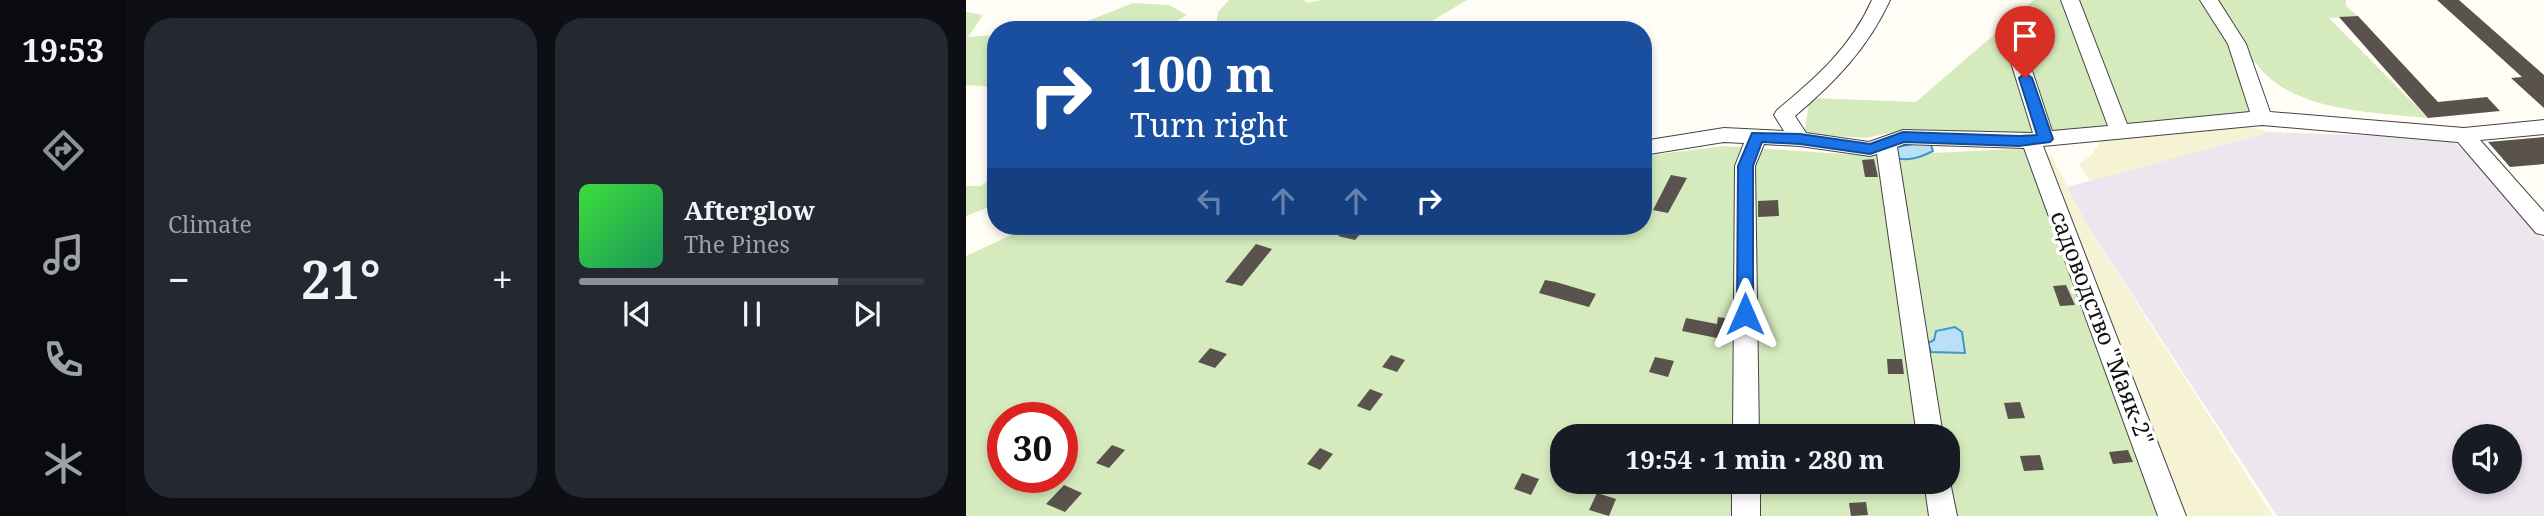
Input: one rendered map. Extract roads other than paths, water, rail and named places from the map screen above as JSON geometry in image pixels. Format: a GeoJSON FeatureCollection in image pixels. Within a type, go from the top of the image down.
{"type":"FeatureCollection","features":[{"type":"Feature","properties":{"kind":"street"},"geometry":{"type":"LineString","coordinates":[[1800,139],[1784,115],[1832,74],[1871,27],[1881,0]]}},
{"type":"Feature","properties":{"kind":"street"},"geometry":{"type":"LineString","coordinates":[[2070,0],[2120,131]]}},
{"type":"Feature","properties":{"kind":"street"},"geometry":{"type":"LineString","coordinates":[[2209,0],[2237,44],[2262,118]]}},
{"type":"Feature","properties":{"kind":"street","name":"садоводство \"Маяк-2\""},"geometry":{"type":"LineString","coordinates":[[2012,37],[2038,140],[2172,516]]}},
{"type":"Feature","properties":{"kind":"street"},"geometry":{"type":"LineString","coordinates":[[1652,147],[1724,135],[1800,139],[1870,149],[1903,137],[2038,140],[2262,118],[2464,135],[2544,128]]}},
{"type":"Feature","properties":{"kind":"street"},"geometry":{"type":"LineString","coordinates":[[2464,135],[2544,227]]}},
{"type":"Feature","properties":{"kind":"street"},"geometry":{"type":"LineString","coordinates":[[1745,424],[1745,166],[1757,137]]}},
{"type":"Feature","properties":{"kind":"street"},"geometry":{"type":"LineString","coordinates":[[1886,143],[1928,424]]}},
{"type":"Feature","properties":{"kind":"street"},"geometry":{"type":"LineString","coordinates":[[1746,494],[1746,516]]}},
{"type":"Feature","properties":{"kind":"street"},"geometry":{"type":"LineString","coordinates":[[1940,494],[1943,516]]}},
{"type":"Feature","properties":{"kind":"water"},"geometry":{"type":"Polygon","coordinates":[[[1919,143],[1931,145],[1933,151],[1913,158],[1891,157],[1891,148],[1919,143]]]}},
{"type":"Feature","properties":{"kind":"water"},"geometry":{"type":"Polygon","coordinates":[[[1955,327],[1962,332],[1965,353],[1931,352],[1928,343],[1934,340],[1936,331],[1955,327]]]}}]}
